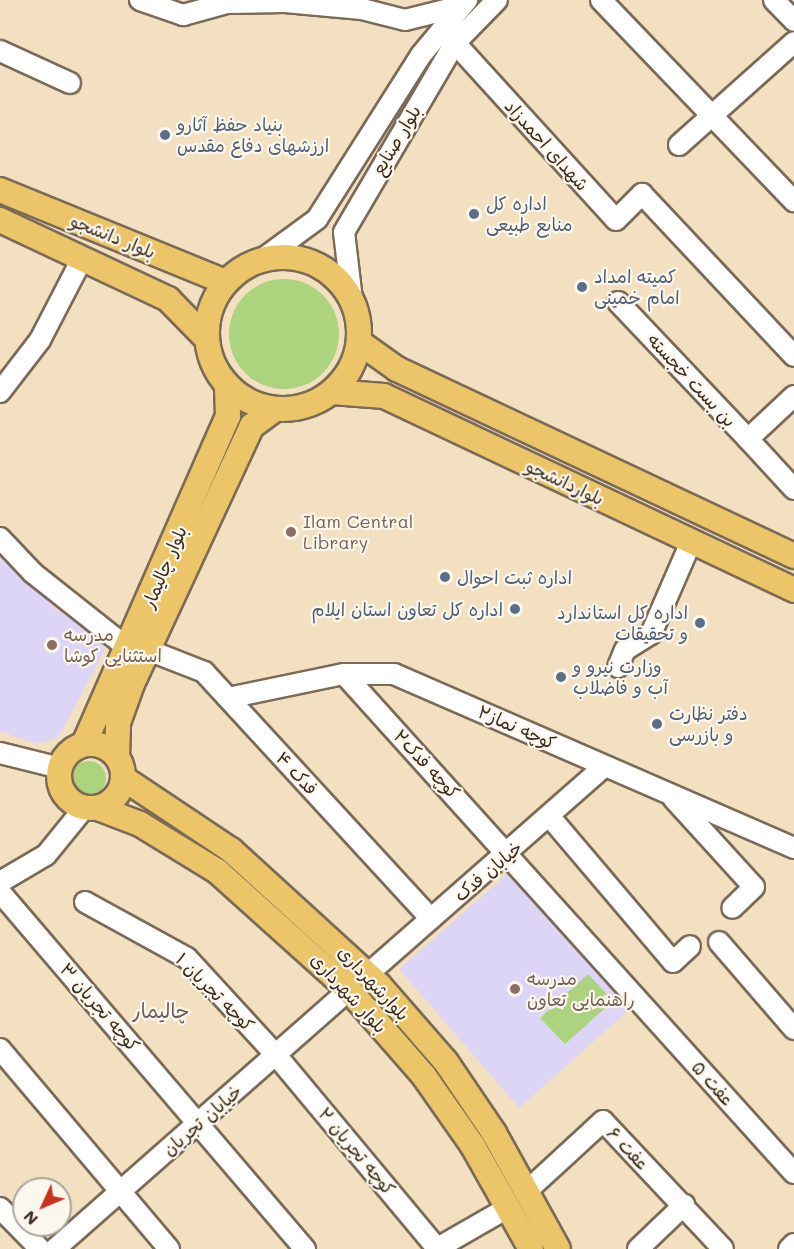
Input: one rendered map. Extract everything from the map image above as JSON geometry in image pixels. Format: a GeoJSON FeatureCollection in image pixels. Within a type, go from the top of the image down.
{"type":"FeatureCollection","features":[{"type":"Feature","properties":{"kind":"main road","name":"بلوار دانشجو"},"geometry":{"type":"LineString","coordinates":[[0,190],[225,282]]}},
{"type":"Feature","properties":{"kind":"main road","name":"بلوار دانشجو"},"geometry":{"type":"LineString","coordinates":[[0,220],[168,299],[206,338]]}},
{"type":"Feature","properties":{"kind":"main road"},"geometry":{"type":"LineString","coordinates":[[290,257],[315,263],[336,278],[352,300],[359,342],[354,361],[332,392],[315,403],[274,410],[249,402],[227,386],[206,338],[214,299],[225,282],[264,258],[290,257]]}},
{"type":"Feature","properties":{"kind":"main road","name":"بلواردانشجو"},"geometry":{"type":"LineString","coordinates":[[359,342],[397,369],[794,556]]}},
{"type":"Feature","properties":{"kind":"main road","name":"بلوار چالیمار"},"geometry":{"type":"LineString","coordinates":[[120,767],[118,723],[139,649],[228,416],[227,386]]}},
{"type":"Feature","properties":{"kind":"main road","name":"بلواردانشجو"},"geometry":{"type":"LineString","coordinates":[[332,392],[384,396],[794,590]]}},
{"type":"Feature","properties":{"kind":"main road","name":"بلوار چالیمار"},"geometry":{"type":"LineString","coordinates":[[84,744],[139,649],[252,426],[274,410]]}},
{"type":"Feature","properties":{"kind":"main road"},"geometry":{"type":"LineString","coordinates":[[84,744],[102,745],[120,767],[116,797],[91,808],[65,796],[60,768],[68,753],[84,744]]}},
{"type":"Feature","properties":{"kind":"main road","name":"بلوارشهرداری"},"geometry":{"type":"LineString","coordinates":[[120,767],[231,850],[368,974],[446,1062],[528,1190],[558,1249]]}},
{"type":"Feature","properties":{"kind":"main road","name":"بلوار شهرداری"},"geometry":{"type":"LineString","coordinates":[[91,808],[140,824],[217,871],[349,990],[424,1076],[510,1207],[531,1249]]}},
{"type":"Feature","properties":{"kind":"main road"},"geometry":{"type":"LineString","coordinates":[[349,990],[368,974]]}},
{"type":"Feature","properties":{"kind":"street"},"geometry":{"type":"LineString","coordinates":[[140,0],[183,15],[227,3],[285,1],[362,9],[405,20],[465,2]]}},
{"type":"Feature","properties":{"kind":"street","name":"بلوار صنایع"},"geometry":{"type":"LineString","coordinates":[[352,300],[345,232],[455,43],[497,0]]}},
{"type":"Feature","properties":{"kind":"street"},"geometry":{"type":"LineString","coordinates":[[601,0],[794,201]]}},
{"type":"Feature","properties":{"kind":"street"},"geometry":{"type":"LineString","coordinates":[[774,0],[794,21]]}},
{"type":"Feature","properties":{"kind":"street","name":"بلوار صنایع"},"geometry":{"type":"LineString","coordinates":[[264,258],[316,219],[421,55],[465,2]]}},
{"type":"Feature","properties":{"kind":"street"},"geometry":{"type":"LineString","coordinates":[[679,146],[794,42]]}},
{"type":"Feature","properties":{"kind":"street","name":"شهدای احمدزاد"},"geometry":{"type":"LineString","coordinates":[[455,43],[616,220],[642,194],[794,356]]}},
{"type":"Feature","properties":{"kind":"street"},"geometry":{"type":"LineString","coordinates":[[0,51],[70,83]]}},
{"type":"Feature","properties":{"kind":"street"},"geometry":{"type":"LineString","coordinates":[[0,392],[40,340],[82,259]]}},
{"type":"Feature","properties":{"kind":"street","name":"بن بست خجسته"},"geometry":{"type":"LineString","coordinates":[[618,302],[748,439],[794,396]]}},
{"type":"Feature","properties":{"kind":"street"},"geometry":{"type":"LineString","coordinates":[[748,439],[794,489]]}},
{"type":"Feature","properties":{"kind":"street","name":"فدک ۴"},"geometry":{"type":"LineString","coordinates":[[0,538],[33,573],[139,649],[204,672],[431,919]]}},
{"type":"Feature","properties":{"kind":"street"},"geometry":{"type":"LineString","coordinates":[[618,667],[626,650],[651,634],[691,542]]}},
{"type":"Feature","properties":{"kind":"street","name":"کوچه نماز۲"},"geometry":{"type":"LineString","coordinates":[[228,698],[344,674],[394,674],[794,848]]}},
{"type":"Feature","properties":{"kind":"street","name":"کوچه فدک۲"},"geometry":{"type":"LineString","coordinates":[[344,674],[510,853],[632,993]]}},
{"type":"Feature","properties":{"kind":"street"},"geometry":{"type":"LineString","coordinates":[[0,753],[60,768]]}},
{"type":"Feature","properties":{"kind":"street","name":"خیابان فدک"},"geometry":{"type":"LineString","coordinates":[[368,974],[510,853],[605,766]]}},
{"type":"Feature","properties":{"kind":"street"},"geometry":{"type":"LineString","coordinates":[[669,794],[754,887],[732,908]]}},
{"type":"Feature","properties":{"kind":"street"},"geometry":{"type":"LineString","coordinates":[[0,882],[46,855],[91,808]]}},
{"type":"Feature","properties":{"kind":"street"},"geometry":{"type":"LineString","coordinates":[[550,817],[673,962],[690,946]]}},
{"type":"Feature","properties":{"kind":"street","name":"کوچه تجریان ۳"},"geometry":{"type":"LineString","coordinates":[[0,892],[200,1122],[305,1249]]}},
{"type":"Feature","properties":{"kind":"street","name":"کوچه تجریان ۱"},"geometry":{"type":"LineString","coordinates":[[85,902],[187,958],[276,1055]]}},
{"type":"Feature","properties":{"kind":"street"},"geometry":{"type":"LineString","coordinates":[[720,942],[794,1029]]}},
{"type":"Feature","properties":{"kind":"street","name":"خیابان تجریان"},"geometry":{"type":"LineString","coordinates":[[55,1249],[349,990]]}},
{"type":"Feature","properties":{"kind":"street","name":"عفت ۵"},"geometry":{"type":"LineString","coordinates":[[632,993],[673,1027],[794,1173]]}},
{"type":"Feature","properties":{"kind":"street"},"geometry":{"type":"LineString","coordinates":[[0,1049],[170,1249]]}},
{"type":"Feature","properties":{"kind":"street","name":"کوچه تجریان ۲"},"geometry":{"type":"LineString","coordinates":[[276,1055],[437,1249]]}},
{"type":"Feature","properties":{"kind":"street","name":"عفت ۶"},"geometry":{"type":"LineString","coordinates":[[528,1190],[603,1121],[723,1249]]}},
{"type":"Feature","properties":{"kind":"street"},"geometry":{"type":"LineString","coordinates":[[639,1249],[684,1205]]}},
{"type":"Feature","properties":{"kind":"street"},"geometry":{"type":"LineString","coordinates":[[437,1249],[510,1207]]}},
{"type":"Feature","properties":{"kind":"street"},"geometry":{"type":"LineString","coordinates":[[0,1208],[40,1249]]}},
{"type":"Feature","properties":{"kind":"street"},"geometry":{"type":"LineString","coordinates":[[789,1249],[794,1244]]}},
{"type":"Feature","properties":{"kind":"shaded area","name":"مدرسه استثنایی کوشا"},"geometry":{"type":"Polygon","coordinates":[[[0,545],[54,608],[102,638],[104,652],[59,736],[46,742],[33,743],[0,731],[0,545]]]}},
{"type":"Feature","properties":{"kind":"shaded area","name":"مدرسه راهنمایی تعاون"},"geometry":{"type":"Polygon","coordinates":[[[515,867],[630,1009],[519,1108],[399,969],[515,867]]]}},
{"type":"Feature","properties":{"kind":"green space"},"geometry":{"type":"Polygon","coordinates":[[[284,279],[305,283],[323,295],[335,313],[339,334],[335,355],[323,373],[305,385],[284,389],[263,385],[245,373],[233,355],[229,334],[233,313],[245,295],[263,283],[284,279]]]}},
{"type":"Feature","properties":{"kind":"green space"},"geometry":{"type":"Polygon","coordinates":[[[89,761],[101,766],[106,778],[101,790],[89,795],[77,790],[72,778],[77,766],[89,761]]]}},
{"type":"Feature","properties":{"kind":"green space"},"geometry":{"type":"Polygon","coordinates":[[[588,974],[613,1001],[565,1044],[540,1018],[588,974]]]}},
{"type":"Feature","properties":{"kind":"place","name":"بنیاد حفظ آثارو ارزشهای دفاع مقدس"},"geometry":{"type":"Point","coordinates":[165,135]}},
{"type":"Feature","properties":{"kind":"place","name":"اداره کل منابع طبیعی"},"geometry":{"type":"Point","coordinates":[474,214]}},
{"type":"Feature","properties":{"kind":"place","name":"کمیته امداد امام خمینی"},"geometry":{"type":"Point","coordinates":[582,287]}},
{"type":"Feature","properties":{"kind":"place","name":"Ilam Central Library"},"geometry":{"type":"Point","coordinates":[291,532]}},
{"type":"Feature","properties":{"kind":"place","name":"اداره ثبت احوال"},"geometry":{"type":"Point","coordinates":[445,577]}},
{"type":"Feature","properties":{"kind":"place","name":"اداره کل تعاون استان ایلام"},"geometry":{"type":"Point","coordinates":[515,609]}},
{"type":"Feature","properties":{"kind":"place","name":"اداره کل استاندارد و تحقیقات"},"geometry":{"type":"Point","coordinates":[700,623]}},
{"type":"Feature","properties":{"kind":"place","name":"مدرسه استثنایی کوشا"},"geometry":{"type":"Point","coordinates":[52,645]}},
{"type":"Feature","properties":{"kind":"place","name":"وزارت نیرو و آب و فاضلاب"},"geometry":{"type":"Point","coordinates":[561,677]}},
{"type":"Feature","properties":{"kind":"place","name":"دفتر نظارت و بازرسی"},"geometry":{"type":"Point","coordinates":[657,724]}},
{"type":"Feature","properties":{"kind":"place","name":"مدرسه راهنمایی تعاون"},"geometry":{"type":"Point","coordinates":[515,989]}},
{"type":"Feature","properties":{"kind":"district","name":"چالیمار"},"geometry":{"type":"Point","coordinates":[161,1010]}}]}
